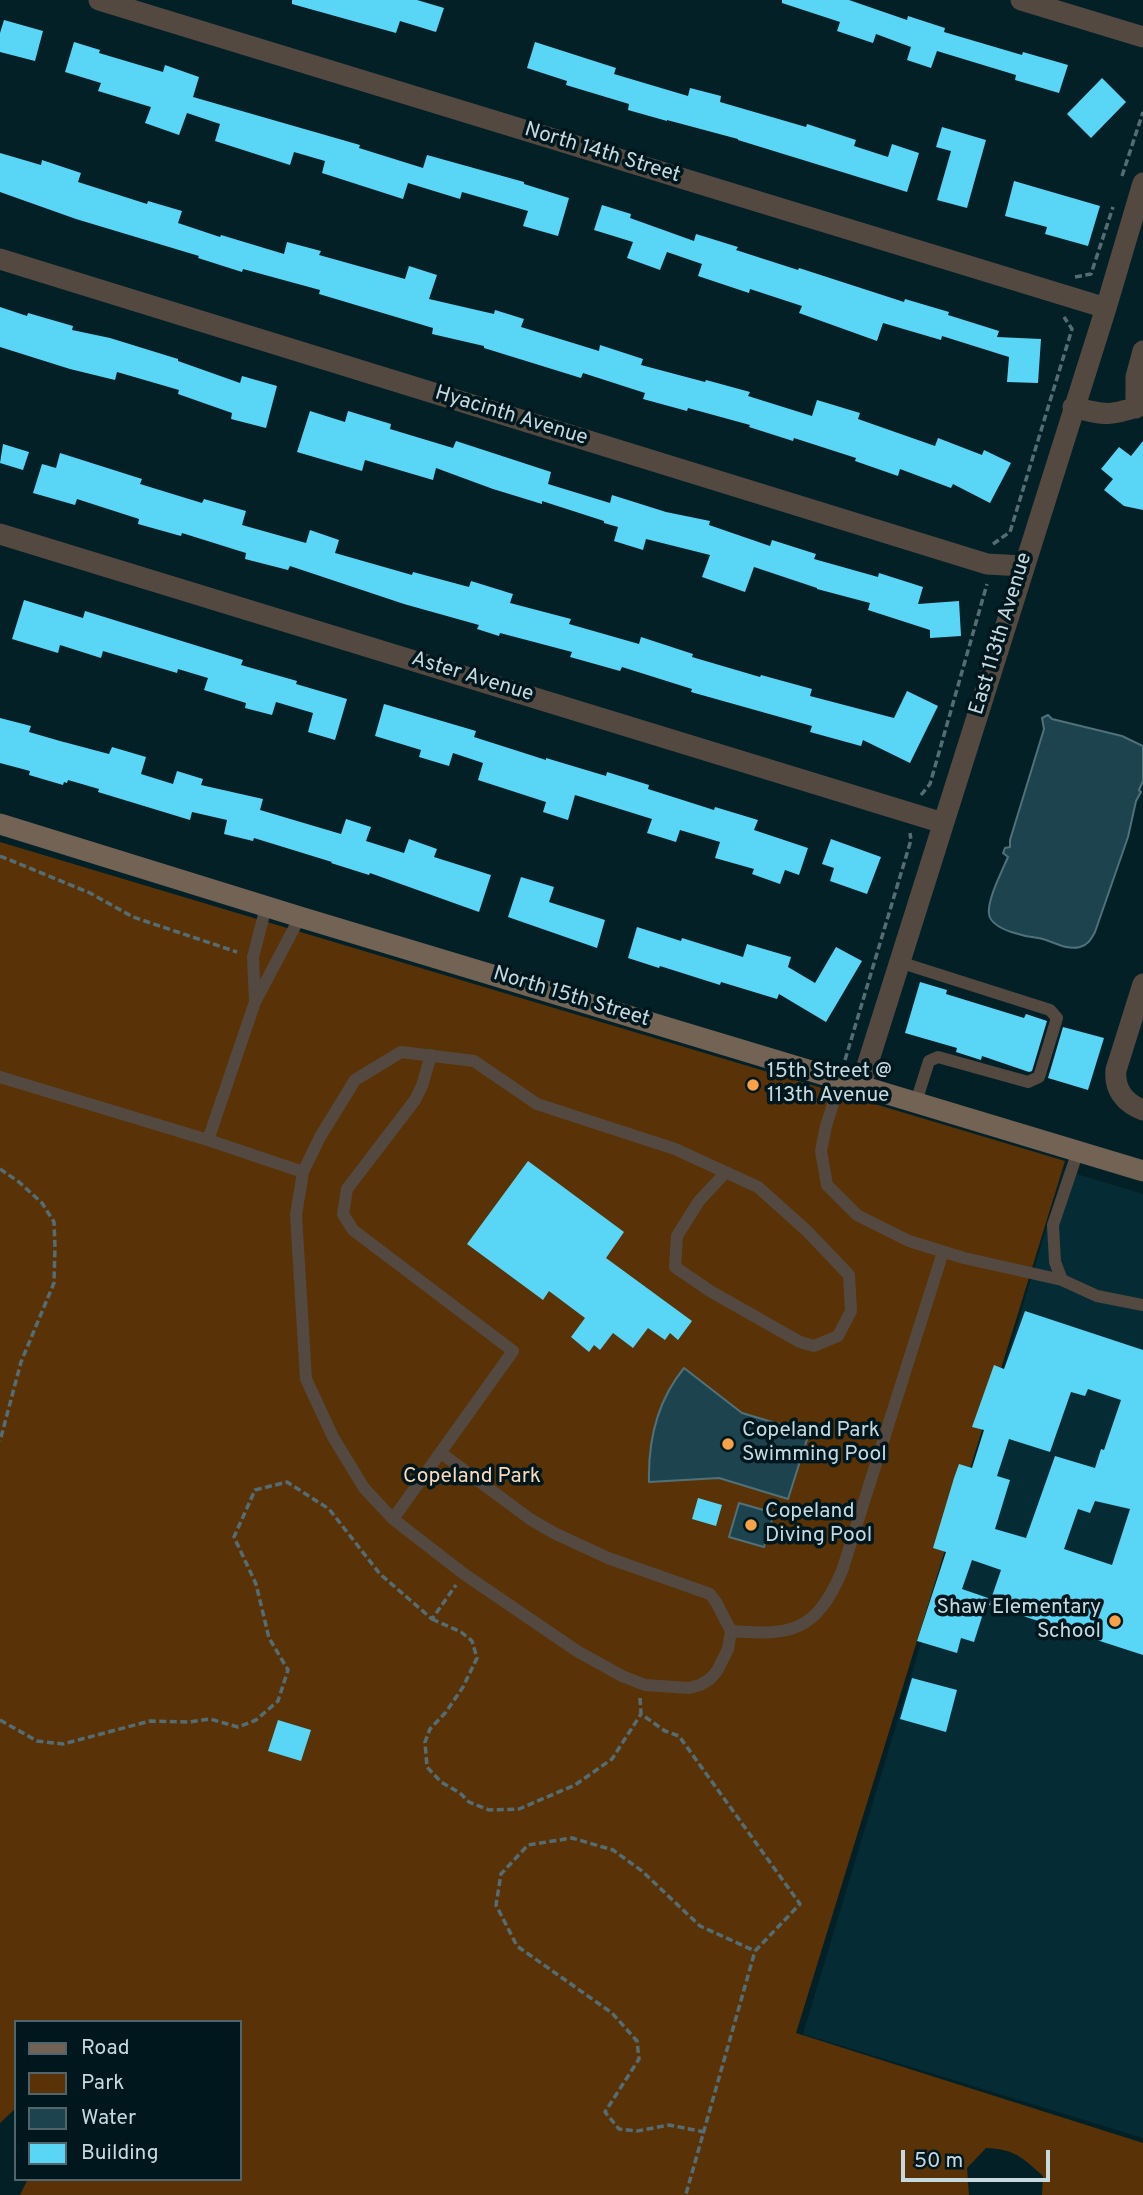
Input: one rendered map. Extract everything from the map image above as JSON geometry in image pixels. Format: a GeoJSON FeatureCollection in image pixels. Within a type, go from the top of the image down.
{"type":"FeatureCollection","features":[{"type":"Feature","properties":{"kind":"street","name":"North 14th Street"},"geometry":{"type":"LineString","coordinates":[[99,0],[1106,308]]}},
{"type":"Feature","properties":{"kind":"street"},"geometry":{"type":"LineString","coordinates":[[1021,0],[1143,37]]}},
{"type":"Feature","properties":{"kind":"street","name":"East 113th Avenue"},"geometry":{"type":"LineString","coordinates":[[861,1085],[1143,183]]}},
{"type":"Feature","properties":{"kind":"street","name":"Hyacinth Avenue"},"geometry":{"type":"LineString","coordinates":[[0,259],[987,564],[1023,566]]}},
{"type":"Feature","properties":{"kind":"street"},"geometry":{"type":"LineString","coordinates":[[1073,407],[1106,415],[1140,408],[1136,377],[1143,351]]}},
{"type":"Feature","properties":{"kind":"street","name":"Aster Avenue"},"geometry":{"type":"LineString","coordinates":[[0,534],[943,823]]}},
{"type":"Feature","properties":{"kind":"street","name":"North 15th Street"},"geometry":{"type":"LineString","coordinates":[[0,824],[266,907],[1143,1171]]}},
{"type":"Feature","properties":{"kind":"street"},"geometry":{"type":"LineString","coordinates":[[1143,984],[1115,1078],[1126,1101],[1143,1110]]}},
{"type":"Feature","properties":{"kind":"lane"},"geometry":{"type":"LineString","coordinates":[[255,1002],[253,957],[266,907]]}},
{"type":"Feature","properties":{"kind":"lane"},"geometry":{"type":"LineString","coordinates":[[208,1140],[255,1002],[300,917]]}},
{"type":"Feature","properties":{"kind":"lane"},"geometry":{"type":"LineString","coordinates":[[900,962],[1050,1010],[1057,1018],[1039,1077],[1028,1082],[938,1057],[929,1061],[916,1102]]}},
{"type":"Feature","properties":{"kind":"lane"},"geometry":{"type":"LineString","coordinates":[[441,1453],[530,1519],[554,1533],[608,1558],[710,1594],[731,1631],[728,1649],[710,1679],[689,1688],[673,1688],[639,1683],[622,1676],[577,1651],[464,1574],[393,1519],[364,1488],[332,1437],[306,1378],[296,1214],[303,1172],[320,1137],[355,1080],[401,1052],[474,1061],[537,1104],[675,1149],[726,1172],[758,1187],[807,1231],[849,1275],[851,1311],[838,1336],[814,1346],[800,1342],[710,1291],[675,1267],[677,1236],[699,1201],[726,1172]]}},
{"type":"Feature","properties":{"kind":"lane"},"geometry":{"type":"LineString","coordinates":[[393,1519],[513,1351],[362,1238],[342,1214],[347,1189],[415,1100],[431,1055]]}},
{"type":"Feature","properties":{"kind":"lane"},"geometry":{"type":"LineString","coordinates":[[0,1077],[208,1140],[303,1172]]}},
{"type":"Feature","properties":{"kind":"lane"},"geometry":{"type":"LineString","coordinates":[[841,1079],[821,1151],[827,1185],[857,1215],[909,1241],[943,1252],[1062,1280],[1097,1296],[1143,1305]]}},
{"type":"Feature","properties":{"kind":"lane"},"geometry":{"type":"LineString","coordinates":[[1062,1280],[1055,1262],[1053,1225],[1078,1152]]}},
{"type":"Feature","properties":{"kind":"lane"},"geometry":{"type":"LineString","coordinates":[[731,1631],[771,1633],[802,1625],[821,1610],[835,1589],[943,1252]]}},
{"type":"Feature","properties":{"kind":"path"},"geometry":{"type":"LineString","coordinates":[[1119,187],[1143,112]]}},
{"type":"Feature","properties":{"kind":"path"},"geometry":{"type":"LineString","coordinates":[[841,1079],[911,840],[907,812],[930,784],[988,585],[983,575],[993,545],[1010,532],[1072,329],[1063,316],[1068,279],[1091,274],[1115,199]]}},
{"type":"Feature","properties":{"kind":"path"},"geometry":{"type":"LineString","coordinates":[[0,856],[90,893],[132,917],[237,951]]}},
{"type":"Feature","properties":{"kind":"path"},"geometry":{"type":"LineString","coordinates":[[0,1169],[42,1203],[54,1222],[55,1247],[54,1283],[21,1362],[0,1441]]}},
{"type":"Feature","properties":{"kind":"path"},"geometry":{"type":"LineString","coordinates":[[0,1720],[37,1741],[63,1744],[150,1721],[189,1722],[210,1719],[238,1727],[256,1720],[278,1701],[288,1670],[270,1639],[256,1584],[234,1537],[256,1490],[287,1482],[328,1508],[380,1574],[432,1619],[461,1632],[472,1641],[477,1658],[463,1686],[446,1712],[430,1729],[425,1742],[427,1767],[441,1782],[469,1802],[489,1810],[519,1810],[575,1785],[612,1759],[642,1714],[639,1683]]}},
{"type":"Feature","properties":{"kind":"path"},"geometry":{"type":"LineString","coordinates":[[432,1619],[464,1574]]}},
{"type":"Feature","properties":{"kind":"path"},"geometry":{"type":"LineString","coordinates":[[642,1714],[665,1731],[680,1736],[800,1904],[755,1951],[705,2132],[686,2194],[682,2195]]}},
{"type":"Feature","properties":{"kind":"path"},"geometry":{"type":"LineString","coordinates":[[705,2132],[669,2125],[637,2131],[619,2129],[604,2112],[639,2059],[637,2041],[612,2013],[517,1946],[496,1905],[501,1874],[528,1845],[572,1838],[613,1850],[642,1871],[700,1926],[755,1951]]}},
{"type":"Feature","properties":{"kind":"shaded area"},"geometry":{"type":"Polygon","coordinates":[[[1064,1170],[1143,1194],[1143,2138],[803,2034],[1064,1170]]]}},
{"type":"Feature","properties":{"kind":"green space","name":"Copeland Park"},"geometry":{"type":"Polygon","coordinates":[[[0,842],[1065,1161],[796,2033],[1143,2143],[1143,2195],[1042,2195],[1043,2176],[1029,2164],[1011,2152],[986,2148],[967,2168],[969,2195],[20,2195],[27,2181],[242,2181],[242,2020],[14,2020],[14,2110],[0,2123],[0,842]]]}},
{"type":"Feature","properties":{"kind":"water"},"geometry":{"type":"Polygon","coordinates":[[[1048,715],[1052,719],[1122,736],[1143,746],[1143,781],[1128,837],[1095,932],[1087,943],[1074,948],[1003,929],[991,920],[989,914],[993,894],[1008,857],[1003,853],[1005,848],[1010,847],[1044,729],[1042,718],[1048,715]]]}},
{"type":"Feature","properties":{"kind":"water","name":"Copeland Park Swimming Pool"},"geometry":{"type":"Polygon","coordinates":[[[684,1368],[742,1413],[809,1433],[788,1499],[719,1478],[649,1482],[650,1451],[656,1422],[667,1394],[684,1368]]]}},
{"type":"Feature","properties":{"kind":"water","name":"Copeland Diving Pool"},"geometry":{"type":"Polygon","coordinates":[[[739,1503],[774,1513],[764,1547],[729,1537],[739,1503]]]}},
{"type":"Feature","properties":{"kind":"building"},"geometry":{"type":"Polygon","coordinates":[[[292,0],[417,0],[444,8],[436,32],[400,21],[396,33],[292,4],[292,0]]]}},
{"type":"Feature","properties":{"kind":"building"},"geometry":{"type":"Polygon","coordinates":[[[782,0],[849,0],[907,20],[908,16],[945,28],[944,32],[1022,55],[1023,52],[1068,65],[1059,93],[1015,80],[1016,75],[937,51],[931,68],[907,60],[911,47],[876,34],[873,43],[837,31],[840,22],[782,3],[782,0]]]}},
{"type":"Feature","properties":{"kind":"building"},"geometry":{"type":"Polygon","coordinates":[[[4,20],[43,31],[35,61],[0,52],[0,33],[4,20]]]}},
{"type":"Feature","properties":{"kind":"building"},"geometry":{"type":"Polygon","coordinates":[[[74,42],[100,50],[99,53],[163,72],[165,65],[199,77],[193,97],[360,145],[359,148],[423,168],[427,155],[524,182],[569,198],[558,236],[523,226],[528,211],[462,192],[460,199],[408,183],[403,199],[322,173],[325,161],[294,152],[290,165],[215,141],[220,124],[187,113],[179,135],[145,123],[151,107],[98,91],[101,83],[65,72],[74,42]]]}},
{"type":"Feature","properties":{"kind":"building"},"geometry":{"type":"Polygon","coordinates":[[[535,42],[616,68],[614,74],[688,96],[690,88],[721,96],[720,102],[806,127],[807,124],[856,140],[854,146],[888,157],[892,144],[919,153],[907,192],[738,139],[628,110],[629,104],[566,85],[567,81],[527,68],[535,42]]]}},
{"type":"Feature","properties":{"kind":"building"},"geometry":{"type":"Polygon","coordinates":[[[1102,78],[1126,102],[1091,138],[1067,114],[1102,78]]]}},
{"type":"Feature","properties":{"kind":"building"},"geometry":{"type":"Polygon","coordinates":[[[942,127],[986,140],[967,208],[937,200],[951,151],[936,147],[942,127]]]}},
{"type":"Feature","properties":{"kind":"building"},"geometry":{"type":"Polygon","coordinates":[[[0,153],[41,165],[42,160],[81,173],[78,182],[147,204],[148,201],[182,211],[178,223],[220,237],[221,235],[284,254],[287,242],[321,251],[319,255],[405,279],[409,266],[437,275],[429,299],[494,314],[495,310],[524,319],[521,327],[599,351],[600,345],[643,359],[641,365],[750,392],[748,396],[812,416],[817,400],[860,413],[858,419],[935,446],[938,438],[982,455],[984,450],[1011,463],[990,503],[953,484],[951,488],[900,469],[898,476],[855,461],[856,458],[794,438],[793,441],[749,427],[750,425],[643,399],[645,393],[583,373],[581,378],[484,346],[432,334],[433,328],[319,294],[320,290],[243,269],[242,272],[0,192],[0,153]]]}},
{"type":"Feature","properties":{"kind":"building"},"geometry":{"type":"Polygon","coordinates":[[[1014,181],[1100,206],[1088,246],[1045,234],[1047,227],[1005,216],[1014,181]]]}},
{"type":"Feature","properties":{"kind":"building"},"geometry":{"type":"Polygon","coordinates":[[[602,205],[631,214],[630,218],[694,241],[696,234],[798,270],[799,268],[904,302],[905,299],[949,312],[948,315],[999,331],[997,337],[1041,339],[1038,383],[1007,382],[1009,357],[942,336],[941,340],[883,323],[877,341],[799,313],[802,306],[750,289],[749,293],[698,276],[702,264],[667,252],[660,270],[627,258],[633,242],[594,230],[602,205]]]}},
{"type":"Feature","properties":{"kind":"building"},"geometry":{"type":"Polygon","coordinates":[[[0,307],[73,326],[72,330],[110,338],[178,359],[240,383],[242,376],[277,386],[266,428],[231,419],[232,413],[178,394],[179,390],[117,372],[115,380],[0,347],[0,307]]]}},
{"type":"Feature","properties":{"kind":"building"},"geometry":{"type":"Polygon","coordinates":[[[310,411],[345,422],[348,411],[391,424],[390,429],[453,448],[456,441],[551,472],[548,484],[610,503],[612,495],[666,512],[710,521],[709,525],[770,546],[772,540],[816,554],[814,559],[878,577],[879,573],[923,587],[918,604],[959,601],[961,636],[930,638],[930,630],[868,610],[870,603],[817,589],[754,567],[745,592],[702,577],[710,555],[646,539],[643,550],[614,541],[618,527],[604,521],[493,489],[436,468],[433,480],[365,460],[362,471],[297,452],[310,411]]]}},
{"type":"Feature","properties":{"kind":"building"},"geometry":{"type":"Polygon","coordinates":[[[1143,441],[1143,510],[1124,506],[1104,490],[1113,479],[1101,469],[1119,447],[1131,456],[1143,441]]]}},
{"type":"Feature","properties":{"kind":"building"},"geometry":{"type":"Polygon","coordinates":[[[3,444],[29,452],[23,470],[0,463],[3,444]]]}},
{"type":"Feature","properties":{"kind":"building"},"geometry":{"type":"Polygon","coordinates":[[[60,453],[142,479],[140,484],[202,503],[204,499],[246,511],[242,525],[306,543],[310,530],[339,540],[335,553],[412,575],[413,572],[469,587],[471,581],[513,594],[510,603],[571,619],[569,624],[639,644],[641,637],[693,654],[692,657],[812,689],[810,696],[894,718],[907,691],[938,706],[910,763],[863,740],[861,746],[810,732],[812,726],[691,692],[692,689],[622,667],[620,671],[570,657],[572,652],[500,633],[499,636],[477,629],[479,625],[404,604],[290,566],[288,570],[245,559],[246,553],[182,533],[181,536],[138,524],[139,519],[77,499],[75,505],[33,493],[42,464],[56,468],[60,453]]]}},
{"type":"Feature","properties":{"kind":"building"},"geometry":{"type":"Polygon","coordinates":[[[24,600],[83,618],[85,611],[243,660],[241,665],[347,699],[335,740],[308,732],[313,713],[276,702],[272,715],[245,708],[246,703],[204,690],[208,678],[178,669],[177,673],[103,651],[101,658],[60,645],[58,653],[12,639],[24,600]]]}},
{"type":"Feature","properties":{"kind":"building"},"geometry":{"type":"Polygon","coordinates":[[[384,704],[476,731],[474,737],[546,760],[606,776],[607,772],[649,785],[648,789],[714,810],[715,807],[758,820],[754,830],[808,848],[799,875],[785,870],[780,884],[752,874],[754,869],[715,858],[720,842],[680,830],[676,842],[647,833],[652,819],[575,795],[568,820],[543,812],[546,802],[478,780],[483,763],[453,753],[449,766],[419,757],[421,750],[375,736],[384,704]]]}},
{"type":"Feature","properties":{"kind":"building"},"geometry":{"type":"Polygon","coordinates":[[[0,718],[31,726],[29,732],[60,741],[109,754],[112,747],[146,757],[141,774],[173,784],[177,771],[203,779],[201,785],[263,799],[260,810],[341,834],[346,819],[371,827],[366,841],[404,853],[409,839],[437,849],[434,857],[491,875],[479,912],[370,873],[369,875],[254,838],[253,841],[224,834],[227,820],[192,812],[190,820],[68,780],[63,785],[29,775],[30,771],[0,763],[0,718]]]}},
{"type":"Feature","properties":{"kind":"building"},"geometry":{"type":"Polygon","coordinates":[[[831,839],[881,857],[867,894],[830,881],[834,868],[822,864],[831,839]]]}},
{"type":"Feature","properties":{"kind":"building"},"geometry":{"type":"Polygon","coordinates":[[[521,877],[554,887],[549,902],[605,920],[597,948],[508,917],[521,877]]]}},
{"type":"Feature","properties":{"kind":"building"},"geometry":{"type":"Polygon","coordinates":[[[637,927],[743,957],[747,944],[791,957],[788,967],[815,983],[836,947],[862,961],[826,1022],[779,994],[777,999],[628,958],[637,927]]]}},
{"type":"Feature","properties":{"kind":"building"},"geometry":{"type":"Polygon","coordinates":[[[920,982],[947,990],[946,994],[1024,1018],[1026,1014],[1047,1021],[1032,1071],[982,1056],[981,1060],[956,1052],[957,1048],[905,1033],[920,982]]]}},
{"type":"Feature","properties":{"kind":"building"},"geometry":{"type":"Polygon","coordinates":[[[1063,1027],[1104,1038],[1088,1090],[1048,1078],[1063,1027]]]}},
{"type":"Feature","properties":{"kind":"building"},"geometry":{"type":"Polygon","coordinates":[[[528,1161],[624,1232],[606,1258],[692,1321],[678,1340],[670,1333],[665,1340],[648,1328],[633,1348],[613,1333],[600,1350],[594,1345],[589,1352],[571,1337],[585,1318],[549,1291],[543,1300],[467,1244],[528,1161]]]}},
{"type":"Feature","properties":{"kind":"building"},"geometry":{"type":"Polygon","coordinates":[[[1025,1311],[1143,1350],[1143,1655],[989,1605],[1001,1570],[972,1560],[962,1589],[988,1598],[974,1642],[961,1638],[957,1653],[917,1641],[946,1552],[933,1548],[954,1478],[959,1464],[972,1468],[984,1430],[972,1427],[994,1365],[1004,1369],[1025,1311]],[[1088,1389],[1085,1396],[1071,1392],[1050,1452],[1009,1439],[997,1476],[1010,1480],[995,1529],[1026,1538],[1055,1456],[1095,1468],[1121,1400],[1088,1389]],[[1095,1501],[1090,1513],[1078,1509],[1064,1549],[1112,1565],[1130,1509],[1095,1501]]]}},
{"type":"Feature","properties":{"kind":"building"},"geometry":{"type":"Polygon","coordinates":[[[698,1498],[722,1505],[716,1526],[692,1519],[698,1498]]]}},
{"type":"Feature","properties":{"kind":"building"},"geometry":{"type":"Polygon","coordinates":[[[912,1678],[957,1690],[946,1732],[900,1719],[912,1678]]]}},
{"type":"Feature","properties":{"kind":"building"},"geometry":{"type":"Polygon","coordinates":[[[278,1720],[311,1730],[301,1761],[268,1751],[278,1720]]]}},
{"type":"Feature","properties":{"kind":"place","name":"15th Street @ 113th Avenue"},"geometry":{"type":"Point","coordinates":[753,1085]}},
{"type":"Feature","properties":{"kind":"place","name":"Copeland Park Swimming Pool"},"geometry":{"type":"Point","coordinates":[728,1444]}},
{"type":"Feature","properties":{"kind":"place","name":"Copeland Diving Pool"},"geometry":{"type":"Point","coordinates":[751,1525]}},
{"type":"Feature","properties":{"kind":"place","name":"Shaw Elementary School"},"geometry":{"type":"Point","coordinates":[1115,1621]}}]}
